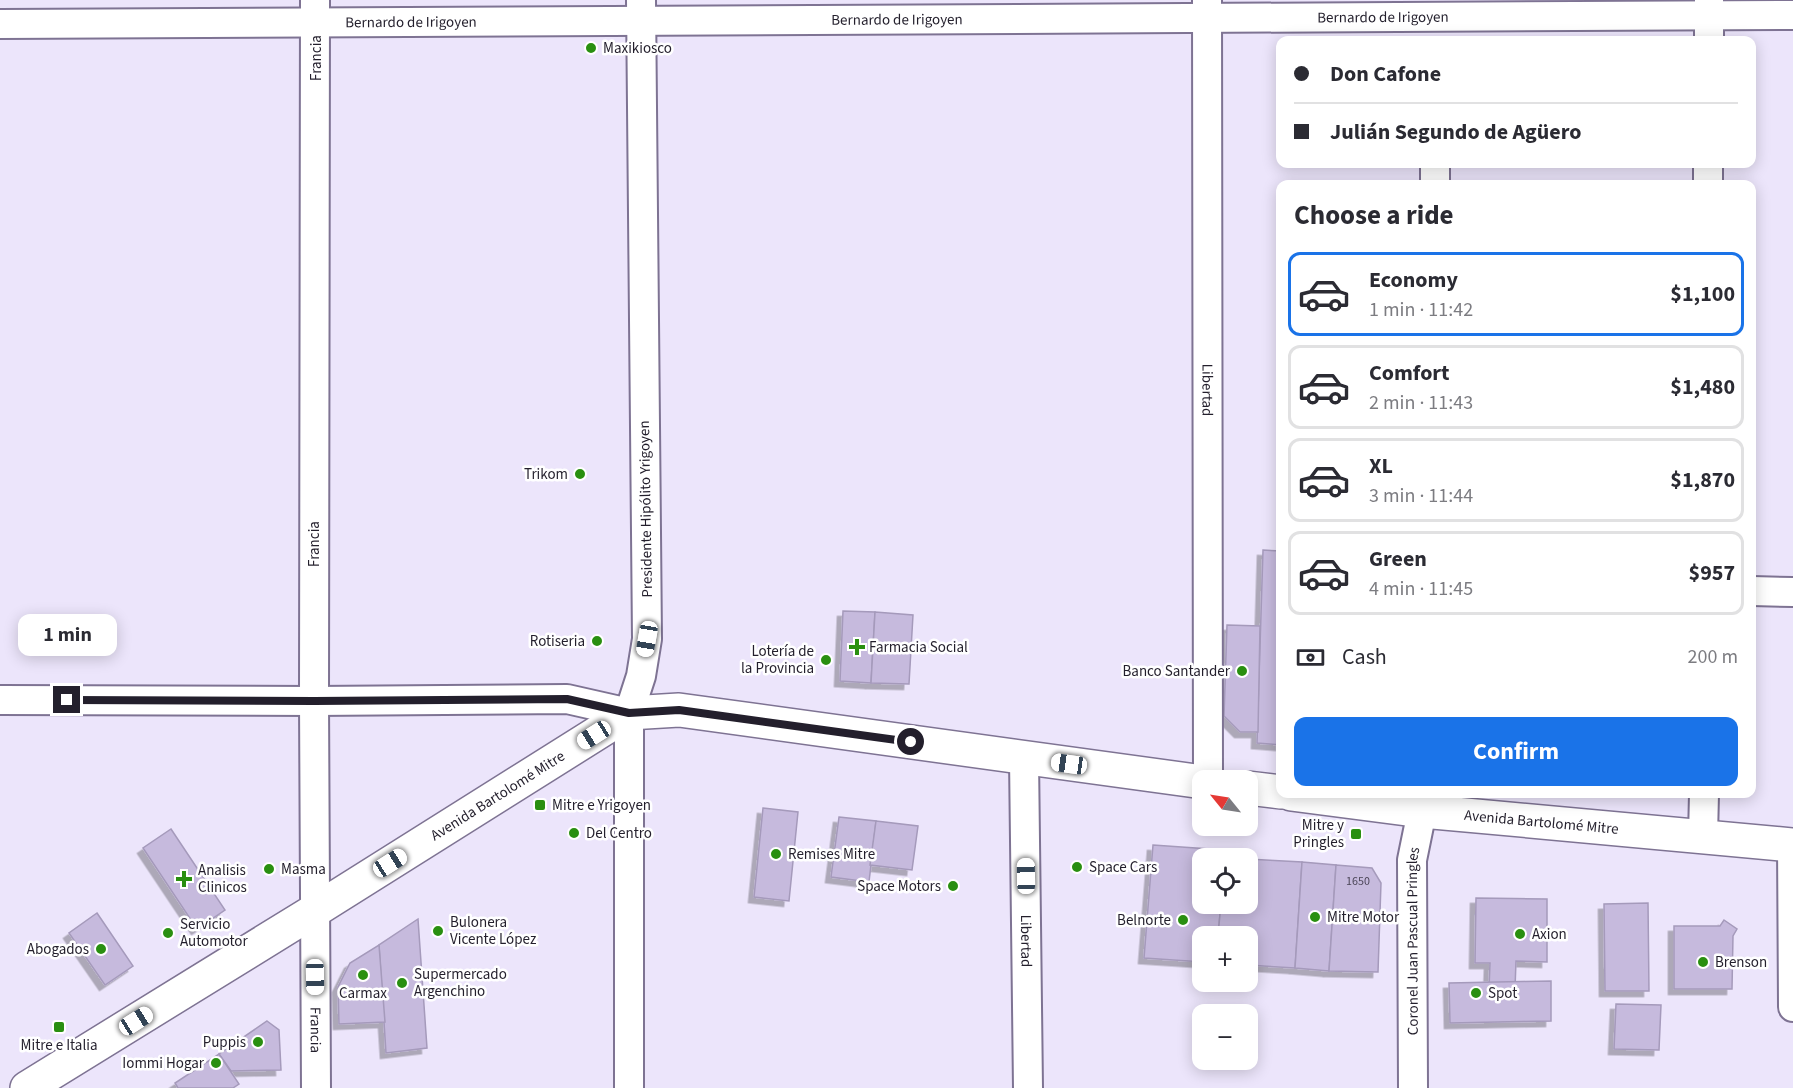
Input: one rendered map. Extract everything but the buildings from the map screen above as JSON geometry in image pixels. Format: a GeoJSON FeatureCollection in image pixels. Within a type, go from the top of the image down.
{"type":"FeatureCollection","features":[{"type":"Feature","properties":{"kind":"main road","name":"Avenida Bartolomé Mitre"},"geometry":{"type":"LineString","coordinates":[[27,1088],[629,713],[679,710],[1192,781]]}},
{"type":"Feature","properties":{"kind":"main road"},"geometry":{"type":"LineString","coordinates":[[1258,789],[1276,791]]}},
{"type":"Feature","properties":{"kind":"main road","name":"Avenida Bartolomé Mitre"},"geometry":{"type":"LineString","coordinates":[[1357,798],[1423,802],[1703,836],[1792,844]]}},
{"type":"Feature","properties":{"kind":"street","name":"Bernardo de Irigoyen"},"geometry":{"type":"LineString","coordinates":[[0,24],[315,11],[1207,9],[1436,19],[1709,18],[1793,15]]}},
{"type":"Feature","properties":{"kind":"street","name":"Libertad"},"geometry":{"type":"LineString","coordinates":[[1207,9],[1208,770]]}},
{"type":"Feature","properties":{"kind":"street","name":"Presidente Hipólito Yrigoyen"},"geometry":{"type":"LineString","coordinates":[[629,1088],[629,713],[641,676],[647,639],[641,10]]}},
{"type":"Feature","properties":{"kind":"street","name":"Francia"},"geometry":{"type":"LineString","coordinates":[[315,11],[314,911],[316,1088]]}},
{"type":"Feature","properties":{"kind":"street"},"geometry":{"type":"LineString","coordinates":[[1756,591],[1793,592]]}},
{"type":"Feature","properties":{"kind":"street"},"geometry":{"type":"LineString","coordinates":[[0,700],[567,699],[629,713]]}},
{"type":"Feature","properties":{"kind":"street","name":"Libertad"},"geometry":{"type":"LineString","coordinates":[[1024,758],[1028,1088]]}},
{"type":"Feature","properties":{"kind":"street"},"geometry":{"type":"LineString","coordinates":[[1703,836],[1704,798]]}},
{"type":"Feature","properties":{"kind":"street","name":"Coronel Juan Pascual Pringles"},"geometry":{"type":"LineString","coordinates":[[1413,1088],[1412,860],[1423,802]]}},
{"type":"Feature","properties":{"kind":"street"},"geometry":{"type":"LineString","coordinates":[[1792,844],[1793,1007]]}},
{"type":"Feature","properties":{"kind":"place","name":"Maxikiosco"},"geometry":{"type":"Point","coordinates":[591,48]}},
{"type":"Feature","properties":{"kind":"place","name":"Trikom"},"geometry":{"type":"Point","coordinates":[580,474]}},
{"type":"Feature","properties":{"kind":"place","name":"Rotiseria"},"geometry":{"type":"Point","coordinates":[597,641]}},
{"type":"Feature","properties":{"kind":"place","name":"Farmacia Social"},"geometry":{"type":"Point","coordinates":[857,647]}},
{"type":"Feature","properties":{"kind":"place","name":"Lotería de la Provincia"},"geometry":{"type":"Point","coordinates":[826,660]}},
{"type":"Feature","properties":{"kind":"place","name":"Banco Santander"},"geometry":{"type":"Point","coordinates":[1242,671]}},
{"type":"Feature","properties":{"kind":"place","name":"Mitre e Yrigoyen"},"geometry":{"type":"Point","coordinates":[540,805]}},
{"type":"Feature","properties":{"kind":"place","name":"Del Centro"},"geometry":{"type":"Point","coordinates":[574,833]}},
{"type":"Feature","properties":{"kind":"place","name":"Mitre y Pringles"},"geometry":{"type":"Point","coordinates":[1356,834]}},
{"type":"Feature","properties":{"kind":"place","name":"Remises Mitre"},"geometry":{"type":"Point","coordinates":[776,854]}},
{"type":"Feature","properties":{"kind":"place","name":"Space Cars"},"geometry":{"type":"Point","coordinates":[1077,867]}},
{"type":"Feature","properties":{"kind":"place","name":"Masma"},"geometry":{"type":"Point","coordinates":[269,869]}},
{"type":"Feature","properties":{"kind":"place","name":"Analisis Clinicos"},"geometry":{"type":"Point","coordinates":[184,879]}},
{"type":"Feature","properties":{"kind":"place","name":"Space Motors"},"geometry":{"type":"Point","coordinates":[953,886]}},
{"type":"Feature","properties":{"kind":"place","name":"Mitre Motor"},"geometry":{"type":"Point","coordinates":[1315,917]}},
{"type":"Feature","properties":{"kind":"place","name":"Belnorte"},"geometry":{"type":"Point","coordinates":[1183,920]}},
{"type":"Feature","properties":{"kind":"place","name":"Bulonera Vicente López"},"geometry":{"type":"Point","coordinates":[438,931]}},
{"type":"Feature","properties":{"kind":"place","name":"Servicio Automotor"},"geometry":{"type":"Point","coordinates":[168,933]}},
{"type":"Feature","properties":{"kind":"place","name":"Axion"},"geometry":{"type":"Point","coordinates":[1520,934]}},
{"type":"Feature","properties":{"kind":"place","name":"Abogados"},"geometry":{"type":"Point","coordinates":[101,949]}},
{"type":"Feature","properties":{"kind":"place","name":"Brenson"},"geometry":{"type":"Point","coordinates":[1703,962]}},
{"type":"Feature","properties":{"kind":"place","name":"Carmax"},"geometry":{"type":"Point","coordinates":[363,975]}},
{"type":"Feature","properties":{"kind":"place","name":"Supermercado Argenchino"},"geometry":{"type":"Point","coordinates":[402,983]}},
{"type":"Feature","properties":{"kind":"place","name":"Spot"},"geometry":{"type":"Point","coordinates":[1476,993]}},
{"type":"Feature","properties":{"kind":"place","name":"Mitre e Italia"},"geometry":{"type":"Point","coordinates":[59,1027]}},
{"type":"Feature","properties":{"kind":"place","name":"Puppis"},"geometry":{"type":"Point","coordinates":[258,1042]}},
{"type":"Feature","properties":{"kind":"place","name":"Iommi Hogar"},"geometry":{"type":"Point","coordinates":[216,1063]}},
{"type":"Feature","properties":{"kind":"route"},"geometry":{"type":"LineString","coordinates":[[67,700],[567,699],[629,713],[679,710],[911,742]]}}]}
